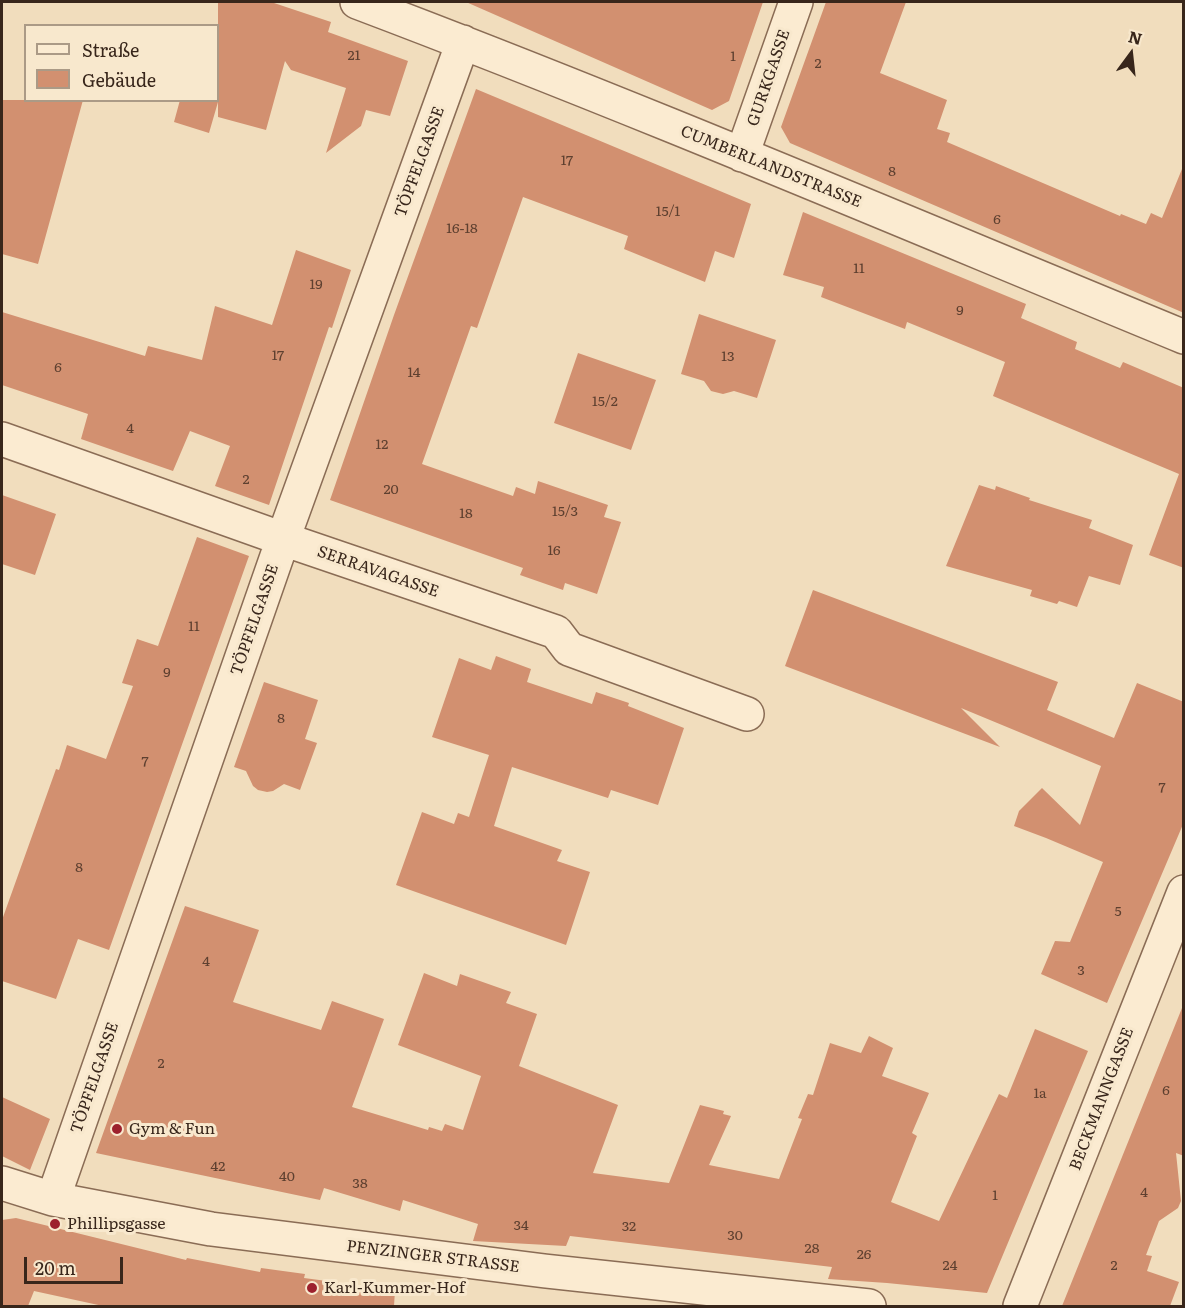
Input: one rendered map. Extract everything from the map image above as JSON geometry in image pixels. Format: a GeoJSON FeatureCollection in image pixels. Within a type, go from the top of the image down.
{"type":"FeatureCollection","features":[{"type":"Feature","properties":{"kind":"street","name":"CUMBERLANDSTRASSE"},"geometry":{"type":"LineString","coordinates":[[357,2],[463,42],[742,155],[1184,338]]}},
{"type":"Feature","properties":{"kind":"street","name":"GURKGASSE"},"geometry":{"type":"LineString","coordinates":[[742,155],[796,2]]}},
{"type":"Feature","properties":{"kind":"street","name":"TÖPFELGASSE"},"geometry":{"type":"LineString","coordinates":[[52,1199],[284,539],[463,42]]}},
{"type":"Feature","properties":{"kind":"street","name":"SERRAVAGASSE"},"geometry":{"type":"LineString","coordinates":[[2,439],[556,632],[569,648],[747,714]]}},
{"type":"Feature","properties":{"kind":"street","name":"BECKMANNGASSE"},"geometry":{"type":"LineString","coordinates":[[1020,1306],[1184,892]]}},
{"type":"Feature","properties":{"kind":"street","name":"PENZINGER STRASSE"},"geometry":{"type":"LineString","coordinates":[[2,1183],[52,1199],[211,1229],[545,1271],[869,1306]]}},
{"type":"Feature","properties":{"kind":"building"},"geometry":{"type":"Polygon","coordinates":[[[218,2],[271,2],[331,22],[328,32],[408,61],[390,116],[366,110],[361,126],[326,153],[346,88],[291,70],[285,61],[266,130],[218,117],[218,2]]]}},
{"type":"Feature","properties":{"kind":"building"},"geometry":{"type":"Polygon","coordinates":[[[466,2],[763,2],[729,101],[712,110],[466,2]]]}},
{"type":"Feature","properties":{"kind":"building"},"geometry":{"type":"Polygon","coordinates":[[[826,2],[906,2],[880,73],[947,100],[937,129],[950,133],[947,142],[1120,216],[1121,214],[1146,224],[1151,213],[1162,218],[1182,169],[1184,169],[1184,313],[790,143],[781,127],[826,2]]]}},
{"type":"Feature","properties":{"kind":"building"},"geometry":{"type":"Polygon","coordinates":[[[476,89],[751,204],[734,258],[715,251],[705,282],[624,249],[628,236],[523,197],[477,328],[471,326],[422,464],[513,496],[516,487],[535,494],[538,481],[608,505],[604,517],[621,522],[597,594],[565,583],[563,590],[520,575],[523,568],[330,500],[476,89]]]}},
{"type":"Feature","properties":{"kind":"building"},"geometry":{"type":"Polygon","coordinates":[[[2,100],[82,102],[38,264],[2,254],[2,100]]]}},
{"type":"Feature","properties":{"kind":"building"},"geometry":{"type":"Polygon","coordinates":[[[179,102],[218,102],[209,133],[174,122],[179,102]]]}},
{"type":"Feature","properties":{"kind":"building"},"geometry":{"type":"Polygon","coordinates":[[[803,212],[1026,304],[1021,318],[1077,342],[1075,349],[1120,368],[1123,362],[1184,388],[1184,568],[1149,555],[1179,474],[993,396],[1005,362],[907,322],[905,329],[821,297],[824,287],[783,275],[803,212]]]}},
{"type":"Feature","properties":{"kind":"building"},"geometry":{"type":"Polygon","coordinates":[[[296,250],[351,270],[332,328],[329,327],[269,505],[215,486],[230,446],[190,431],[173,471],[81,439],[88,414],[2,385],[2,312],[145,356],[148,346],[202,360],[215,306],[272,325],[296,250]]]}},
{"type":"Feature","properties":{"kind":"building"},"geometry":{"type":"Polygon","coordinates":[[[699,314],[776,340],[757,398],[734,391],[723,394],[711,391],[704,381],[681,374],[699,314]]]}},
{"type":"Feature","properties":{"kind":"building"},"geometry":{"type":"Polygon","coordinates":[[[578,353],[656,380],[631,450],[554,423],[578,353]]]}},
{"type":"Feature","properties":{"kind":"building"},"geometry":{"type":"Polygon","coordinates":[[[979,485],[995,490],[996,486],[1030,498],[1029,500],[1092,520],[1089,528],[1133,545],[1120,585],[1089,576],[1077,607],[1030,596],[1032,590],[946,566],[979,485]]]}},
{"type":"Feature","properties":{"kind":"building"},"geometry":{"type":"Polygon","coordinates":[[[2,495],[56,514],[35,575],[2,564],[2,495]]]}},
{"type":"Feature","properties":{"kind":"building"},"geometry":{"type":"Polygon","coordinates":[[[197,537],[249,556],[109,950],[78,939],[56,999],[2,981],[2,920],[56,769],[59,770],[67,745],[106,759],[133,686],[122,683],[137,639],[158,646],[197,537]]]}},
{"type":"Feature","properties":{"kind":"building"},"geometry":{"type":"Polygon","coordinates":[[[813,590],[1058,682],[1047,710],[1114,738],[1137,683],[1184,702],[1184,822],[1107,1003],[1041,974],[1055,941],[1070,942],[1103,862],[1014,826],[1019,811],[1042,788],[1080,825],[1101,766],[961,708],[1000,747],[785,666],[813,590]]]}},
{"type":"Feature","properties":{"kind":"building"},"geometry":{"type":"Polygon","coordinates":[[[496,656],[531,669],[527,682],[592,704],[596,692],[629,703],[628,706],[684,728],[658,805],[611,790],[608,798],[512,767],[494,826],[562,850],[557,861],[590,872],[566,945],[396,885],[422,812],[454,824],[458,813],[469,817],[489,755],[432,737],[459,658],[491,670],[496,656]]]}},
{"type":"Feature","properties":{"kind":"building"},"geometry":{"type":"Polygon","coordinates":[[[264,682],[318,700],[305,739],[317,743],[300,790],[284,784],[273,791],[258,790],[253,786],[246,771],[234,767],[264,682]]]}},
{"type":"Feature","properties":{"kind":"building"},"geometry":{"type":"Polygon","coordinates":[[[185,906],[259,930],[233,1002],[321,1030],[332,1001],[384,1019],[352,1107],[428,1130],[429,1127],[442,1131],[445,1124],[463,1130],[481,1076],[398,1045],[424,973],[457,986],[460,974],[511,992],[506,1003],[537,1014],[519,1066],[618,1105],[593,1173],[669,1183],[700,1105],[724,1111],[723,1114],[731,1116],[709,1165],[779,1179],[802,1119],[798,1118],[808,1094],[813,1095],[830,1043],[861,1053],[869,1036],[893,1048],[882,1076],[929,1093],[912,1133],[917,1136],[891,1202],[939,1221],[999,1094],[1007,1098],[1035,1029],[1088,1051],[987,1293],[828,1279],[832,1267],[570,1236],[566,1246],[473,1241],[478,1224],[403,1200],[400,1211],[324,1188],[320,1200],[96,1153],[185,906]]]}},
{"type":"Feature","properties":{"kind":"building"},"geometry":{"type":"Polygon","coordinates":[[[1182,1008],[1184,1008],[1184,1156],[1176,1153],[1181,1201],[1178,1208],[1159,1221],[1146,1255],[1152,1256],[1147,1271],[1179,1282],[1170,1306],[1062,1306],[1182,1008]]]}},
{"type":"Feature","properties":{"kind":"building"},"geometry":{"type":"Polygon","coordinates":[[[2,1097],[50,1119],[30,1170],[2,1156],[2,1097]]]}},
{"type":"Feature","properties":{"kind":"building"},"geometry":{"type":"Polygon","coordinates":[[[16,1218],[186,1260],[187,1258],[260,1272],[261,1268],[305,1274],[304,1278],[395,1290],[394,1306],[103,1306],[34,1291],[28,1306],[2,1306],[2,1220],[16,1218]]]}},
{"type":"Feature","properties":{"kind":"place","name":"Gym & Fun"},"geometry":{"type":"Point","coordinates":[117,1129]}},
{"type":"Feature","properties":{"kind":"place","name":"Phillipsgasse"},"geometry":{"type":"Point","coordinates":[55,1224]}},
{"type":"Feature","properties":{"kind":"place","name":"Karl-Kummer-Hof"},"geometry":{"type":"Point","coordinates":[312,1288]}}]}
